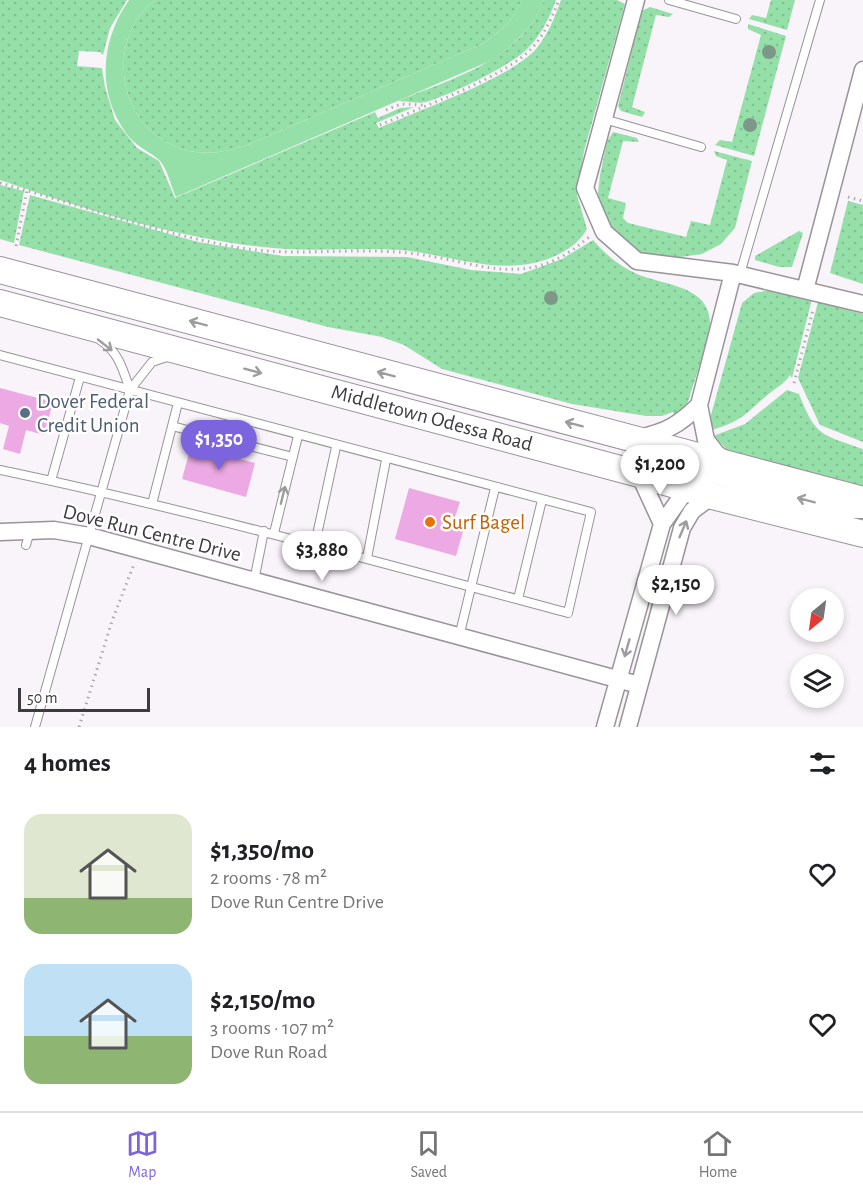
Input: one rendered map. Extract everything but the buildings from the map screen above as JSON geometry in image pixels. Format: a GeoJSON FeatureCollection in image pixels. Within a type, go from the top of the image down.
{"type":"FeatureCollection","features":[{"type":"Feature","properties":{"kind":"main road","name":"Middletown Odessa Road"},"geometry":{"type":"LineString","coordinates":[[0,270],[863,500]]}},
{"type":"Feature","properties":{"kind":"main road","name":"Middletown Odessa Road"},"geometry":{"type":"LineString","coordinates":[[0,303],[639,474],[712,496],[863,534]]}},
{"type":"Feature","properties":{"kind":"street"},"geometry":{"type":"LineString","coordinates":[[636,0],[585,188],[604,232],[637,261],[737,274],[863,304]]}},
{"type":"Feature","properties":{"kind":"street"},"geometry":{"type":"LineString","coordinates":[[806,290],[863,70]]}},
{"type":"Feature","properties":{"kind":"street"},"geometry":{"type":"LineString","coordinates":[[737,274],[699,405],[706,440],[717,454],[738,467]]}},
{"type":"Feature","properties":{"kind":"street"},"geometry":{"type":"LineString","coordinates":[[631,439],[656,434],[680,423],[699,405]]}},
{"type":"Feature","properties":{"kind":"street"},"geometry":{"type":"LineString","coordinates":[[605,727],[662,524],[696,476],[706,473],[845,510],[863,510]]}},
{"type":"Feature","properties":{"kind":"street"},"geometry":{"type":"LineString","coordinates":[[639,474],[662,524]]}},
{"type":"Feature","properties":{"kind":"street"},"geometry":{"type":"LineString","coordinates":[[628,727],[682,528],[692,511],[712,496]]}},
{"type":"Feature","properties":{"kind":"street","name":"Dove Run Centre Drive"},"geometry":{"type":"LineString","coordinates":[[0,532],[28,538],[54,530],[89,536],[639,685]]}},
{"type":"Feature","properties":{"kind":"lane"},"geometry":{"type":"LineString","coordinates":[[669,0],[736,19]]}},
{"type":"Feature","properties":{"kind":"lane"},"geometry":{"type":"LineString","coordinates":[[737,274],[820,0]]}},
{"type":"Feature","properties":{"kind":"lane"},"geometry":{"type":"LineString","coordinates":[[604,119],[701,147]]}},
{"type":"Feature","properties":{"kind":"lane"},"geometry":{"type":"LineString","coordinates":[[60,319],[111,347],[119,360],[130,390]]}},
{"type":"Feature","properties":{"kind":"lane"},"geometry":{"type":"LineString","coordinates":[[0,355],[336,447],[591,512],[568,613],[264,531],[0,470]]}},
{"type":"Feature","properties":{"kind":"lane"},"geometry":{"type":"LineString","coordinates":[[35,727],[130,390],[152,362],[173,356],[196,356]]}},
{"type":"Feature","properties":{"kind":"lane"},"geometry":{"type":"LineString","coordinates":[[51,481],[81,377]]}},
{"type":"Feature","properties":{"kind":"lane"},"geometry":{"type":"LineString","coordinates":[[152,504],[178,403]]}},
{"type":"Feature","properties":{"kind":"lane"},"geometry":{"type":"LineString","coordinates":[[172,426],[293,457]]}},
{"type":"Feature","properties":{"kind":"lane"},"geometry":{"type":"LineString","coordinates":[[274,534],[298,436]]}},
{"type":"Feature","properties":{"kind":"lane"},"geometry":{"type":"LineString","coordinates":[[315,544],[336,447]]}},
{"type":"Feature","properties":{"kind":"lane"},"geometry":{"type":"LineString","coordinates":[[367,558],[387,460]]}},
{"type":"Feature","properties":{"kind":"lane"},"geometry":{"type":"LineString","coordinates":[[459,637],[495,488]]}},
{"type":"Feature","properties":{"kind":"lane"},"geometry":{"type":"LineString","coordinates":[[518,599],[542,500]]}},
{"type":"Feature","properties":{"kind":"lane"},"geometry":{"type":"LineString","coordinates":[[254,581],[264,531]]}},
{"type":"Feature","properties":{"kind":"path"},"geometry":{"type":"LineString","coordinates":[[380,125],[483,80],[520,59],[543,34],[559,0]]}},
{"type":"Feature","properties":{"kind":"path"},"geometry":{"type":"LineString","coordinates":[[386,110],[401,104],[425,106]]}},
{"type":"Feature","properties":{"kind":"path"},"geometry":{"type":"LineString","coordinates":[[0,183],[92,211],[197,238],[276,252],[410,253],[461,264],[520,270],[538,267],[560,257],[590,236]]}},
{"type":"Feature","properties":{"kind":"path"},"geometry":{"type":"LineString","coordinates":[[16,246],[27,190]]}},
{"type":"Feature","properties":{"kind":"path"},"geometry":{"type":"LineString","coordinates":[[846,197],[863,201]]}},
{"type":"Feature","properties":{"kind":"path"},"geometry":{"type":"LineString","coordinates":[[79,727],[112,621],[139,550]]}},
{"type":"Feature","properties":{"kind":"green space"},"geometry":{"type":"Polygon","coordinates":[[[0,0],[127,0],[110,28],[103,55],[100,52],[79,51],[77,66],[102,68],[115,120],[137,148],[159,161],[175,198],[375,112],[378,118],[400,108],[414,107],[376,123],[379,128],[485,82],[523,60],[536,49],[548,32],[561,0],[617,0],[625,4],[584,151],[577,195],[587,229],[576,243],[561,253],[541,261],[521,265],[482,264],[401,250],[273,248],[170,231],[66,202],[0,180],[0,0]]]}},
{"type":"Feature","properties":{"kind":"green space"},"geometry":{"type":"Polygon","coordinates":[[[129,0],[155,0],[139,16],[129,35],[124,57],[124,78],[130,99],[140,118],[155,134],[175,146],[202,153],[220,152],[247,145],[482,44],[505,25],[522,0],[544,0],[535,18],[523,34],[492,60],[176,197],[161,162],[137,145],[126,133],[116,117],[110,100],[106,83],[108,49],[112,32],[129,0]]]}},
{"type":"Feature","properties":{"kind":"green space"},"geometry":{"type":"Polygon","coordinates":[[[155,0],[522,0],[505,25],[482,44],[247,145],[220,152],[202,153],[175,146],[155,134],[140,118],[130,99],[125,78],[124,57],[129,35],[139,16],[155,0]]]}},
{"type":"Feature","properties":{"kind":"green space"},"geometry":{"type":"Polygon","coordinates":[[[544,0],[556,0],[541,32],[533,43],[509,63],[436,99],[423,103],[398,101],[462,75],[502,53],[533,21],[544,0]]]}},
{"type":"Feature","properties":{"kind":"green space"},"geometry":{"type":"Polygon","coordinates":[[[771,0],[795,0],[787,30],[749,19],[752,15],[766,18],[771,0]]]}},
{"type":"Feature","properties":{"kind":"green space"},"geometry":{"type":"Polygon","coordinates":[[[650,7],[673,14],[669,17],[656,15],[632,107],[645,112],[642,117],[621,111],[618,106],[642,11],[650,7]]]}},
{"type":"Feature","properties":{"kind":"green space"},"geometry":{"type":"Polygon","coordinates":[[[748,24],[786,36],[754,156],[715,145],[720,140],[732,142],[761,35],[748,29],[748,24]]]}},
{"type":"Feature","properties":{"kind":"green space"},"geometry":{"type":"Polygon","coordinates":[[[613,132],[637,138],[639,142],[623,141],[608,198],[626,203],[623,218],[628,223],[686,237],[691,221],[710,225],[727,160],[716,156],[714,151],[752,161],[735,228],[721,244],[702,254],[674,258],[649,257],[636,251],[613,231],[601,210],[598,193],[607,142],[613,132]]]}},
{"type":"Feature","properties":{"kind":"green space"},"geometry":{"type":"Polygon","coordinates":[[[0,185],[24,191],[14,243],[0,239],[0,185]]]}},
{"type":"Feature","properties":{"kind":"green space"},"geometry":{"type":"Polygon","coordinates":[[[30,195],[198,242],[282,256],[407,257],[471,270],[521,274],[562,259],[593,240],[613,260],[630,271],[692,293],[707,308],[710,327],[686,407],[676,418],[673,412],[662,416],[646,416],[572,404],[442,369],[404,345],[382,337],[328,327],[19,245],[30,195]]]}},
{"type":"Feature","properties":{"kind":"green space"},"geometry":{"type":"Polygon","coordinates":[[[848,201],[863,205],[863,284],[830,273],[848,201]]]}},
{"type":"Feature","properties":{"kind":"green space"},"geometry":{"type":"Polygon","coordinates":[[[799,231],[803,233],[792,267],[779,267],[755,260],[755,256],[799,231]]]}},
{"type":"Feature","properties":{"kind":"green space"},"geometry":{"type":"Polygon","coordinates":[[[776,289],[812,299],[792,378],[790,375],[738,419],[711,430],[711,415],[742,303],[754,293],[776,289]]]}},
{"type":"Feature","properties":{"kind":"green space"},"geometry":{"type":"Polygon","coordinates":[[[818,302],[863,314],[863,442],[820,425],[798,378],[818,302]]]}},
{"type":"Feature","properties":{"kind":"green space"},"geometry":{"type":"Polygon","coordinates":[[[787,390],[799,394],[810,419],[822,432],[863,449],[863,486],[729,451],[713,436],[745,424],[787,390]]]}},
{"type":"Feature","properties":{"kind":"place","name":"Dover Federal Credit Union"},"geometry":{"type":"Point","coordinates":[25,413]}},
{"type":"Feature","properties":{"kind":"place","name":"Surf Bagel"},"geometry":{"type":"Point","coordinates":[430,522]}}]}
